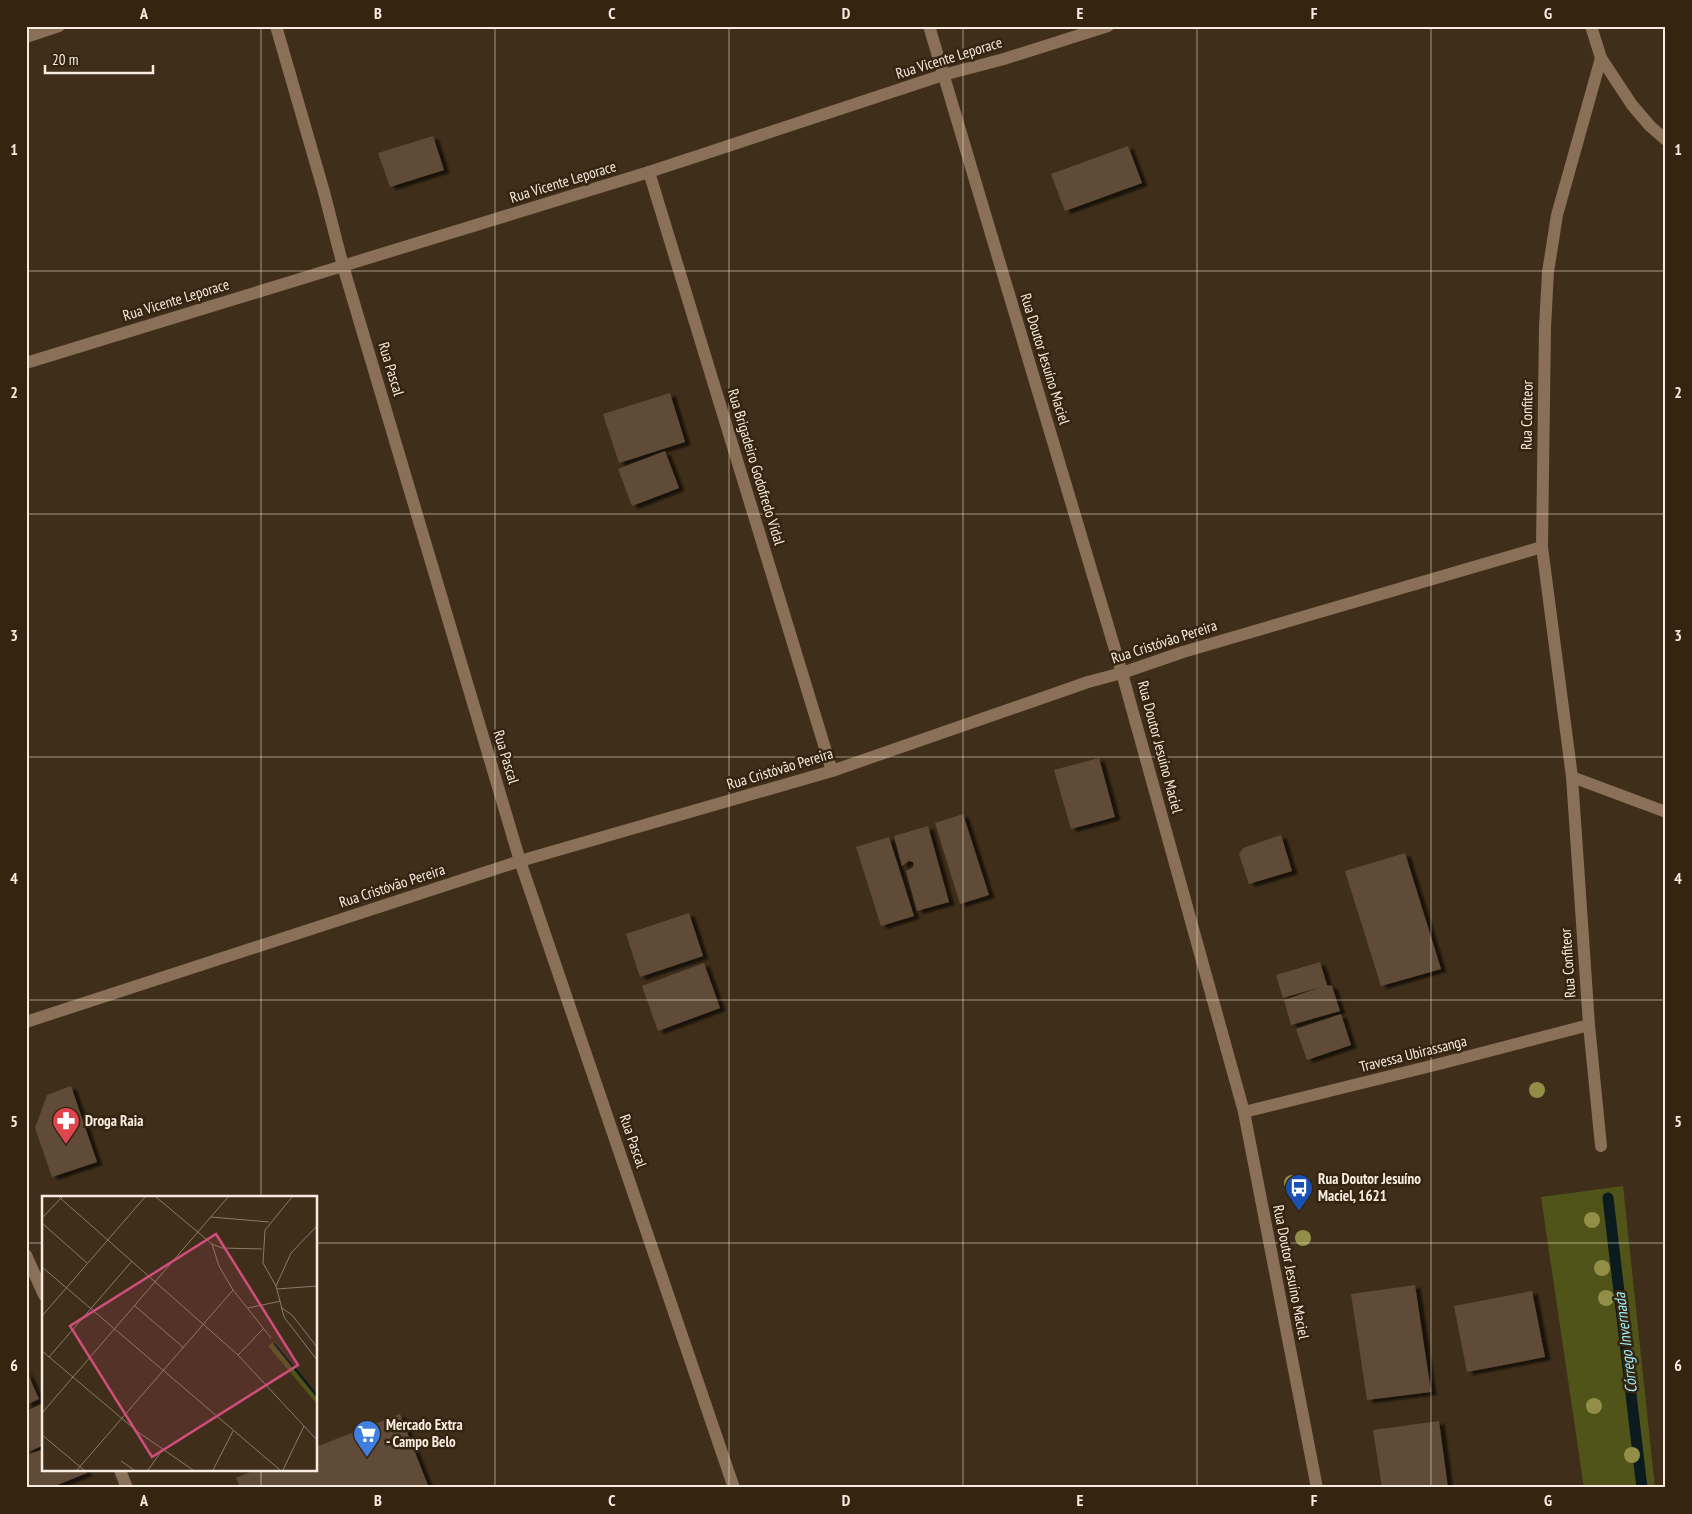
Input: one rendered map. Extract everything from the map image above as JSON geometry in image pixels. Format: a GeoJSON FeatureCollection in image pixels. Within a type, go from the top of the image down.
{"type":"FeatureCollection","features":[{"type":"Feature","properties":{"kind":"street"},"geometry":{"type":"LineString","coordinates":[[26,36],[59,26]]}},
{"type":"Feature","properties":{"kind":"street","name":"Rua Pascal"},"geometry":{"type":"LineString","coordinates":[[276,26],[324,192],[343,266],[520,861],[734,1488]]}},
{"type":"Feature","properties":{"kind":"street","name":"Rua Doutor Jesuíno Maciel"},"geometry":{"type":"LineString","coordinates":[[929,26],[1122,673],[1244,1112],[1317,1488]]}},
{"type":"Feature","properties":{"kind":"street","name":"Rua Vicente Leporace"},"geometry":{"type":"LineString","coordinates":[[26,363],[650,172],[943,75],[1004,59],[1108,26]]}},
{"type":"Feature","properties":{"kind":"street"},"geometry":{"type":"LineString","coordinates":[[1591,26],[1601,58],[1632,105],[1650,126],[1666,140]]}},
{"type":"Feature","properties":{"kind":"street","name":"Rua Confiteor"},"geometry":{"type":"LineString","coordinates":[[1600,1146],[1589,1025],[1572,777],[1542,547],[1545,327],[1548,272],[1557,215],[1601,58]]}},
{"type":"Feature","properties":{"kind":"street","name":"Rua Brigadeiro Godofredo Vidal"},"geometry":{"type":"LineString","coordinates":[[650,172],[832,771]]}},
{"type":"Feature","properties":{"kind":"street","name":"Rua Cristóvão Pereira"},"geometry":{"type":"LineString","coordinates":[[26,1022],[520,861],[832,771],[1088,682],[1122,673],[1182,652],[1542,547]]}},
{"type":"Feature","properties":{"kind":"street"},"geometry":{"type":"LineString","coordinates":[[1572,777],[1666,812]]}},
{"type":"Feature","properties":{"kind":"street","name":"Travessa Ubirassanga"},"geometry":{"type":"LineString","coordinates":[[1244,1112],[1429,1067],[1589,1025]]}},
{"type":"Feature","properties":{"kind":"street"},"geometry":{"type":"LineString","coordinates":[[26,1254],[42,1290]]}},
{"type":"Feature","properties":{"kind":"street"},"geometry":{"type":"LineString","coordinates":[[121,1472],[127,1488]]}},
{"type":"Feature","properties":{"kind":"green space"},"geometry":{"type":"Polygon","coordinates":[[[1623,1186],[1655,1488],[1584,1488],[1541,1197],[1623,1186]]]}},
{"type":"Feature","properties":{"kind":"building"},"geometry":{"type":"Polygon","coordinates":[[[433,136],[444,170],[390,187],[378,153],[433,136]]]}},
{"type":"Feature","properties":{"kind":"building"},"geometry":{"type":"Polygon","coordinates":[[[1128,146],[1142,183],[1065,211],[1051,174],[1128,146]]]}},
{"type":"Feature","properties":{"kind":"building"},"geometry":{"type":"Polygon","coordinates":[[[670,393],[685,442],[619,463],[603,414],[670,393]]]}},
{"type":"Feature","properties":{"kind":"building"},"geometry":{"type":"Polygon","coordinates":[[[665,451],[679,488],[632,506],[618,469],[665,451]]]}},
{"type":"Feature","properties":{"kind":"building"},"geometry":{"type":"Polygon","coordinates":[[[1099,758],[1115,817],[1071,829],[1054,770],[1099,758]]]}},
{"type":"Feature","properties":{"kind":"building"},"geometry":{"type":"Polygon","coordinates":[[[963,814],[989,895],[960,904],[935,823],[963,814]]]}},
{"type":"Feature","properties":{"kind":"building"},"geometry":{"type":"Polygon","coordinates":[[[928,826],[949,902],[917,911],[906,871],[914,865],[913,862],[909,861],[902,866],[894,836],[928,826]]]}},
{"type":"Feature","properties":{"kind":"building"},"geometry":{"type":"Polygon","coordinates":[[[1281,835],[1292,871],[1249,884],[1239,854],[1243,848],[1281,835]]]}},
{"type":"Feature","properties":{"kind":"building"},"geometry":{"type":"Polygon","coordinates":[[[889,837],[914,916],[881,926],[856,847],[889,837]]]}},
{"type":"Feature","properties":{"kind":"building"},"geometry":{"type":"Polygon","coordinates":[[[1405,853],[1441,969],[1381,986],[1345,871],[1405,853]]]}},
{"type":"Feature","properties":{"kind":"building"},"geometry":{"type":"Polygon","coordinates":[[[689,913],[703,956],[640,977],[626,934],[689,913]]]}},
{"type":"Feature","properties":{"kind":"building"},"geometry":{"type":"Polygon","coordinates":[[[1320,962],[1327,985],[1332,986],[1340,1011],[1291,1025],[1284,1000],[1321,987],[1283,998],[1276,975],[1320,962]]]}},
{"type":"Feature","properties":{"kind":"building"},"geometry":{"type":"Polygon","coordinates":[[[704,963],[720,1008],[658,1031],[642,986],[704,963]]]}},
{"type":"Feature","properties":{"kind":"building"},"geometry":{"type":"Polygon","coordinates":[[[1341,1014],[1351,1045],[1307,1060],[1296,1029],[1341,1014]]]}},
{"type":"Feature","properties":{"kind":"building","name":"Droga Raia"},"geometry":{"type":"Polygon","coordinates":[[[71,1086],[97,1162],[52,1177],[35,1128],[47,1095],[71,1086]]]}},
{"type":"Feature","properties":{"kind":"building"},"geometry":{"type":"Polygon","coordinates":[[[1415,1285],[1431,1392],[1367,1400],[1351,1294],[1415,1285]]]}},
{"type":"Feature","properties":{"kind":"building"},"geometry":{"type":"Polygon","coordinates":[[[1532,1291],[1545,1357],[1467,1372],[1454,1306],[1532,1291]]]}},
{"type":"Feature","properties":{"kind":"building"},"geometry":{"type":"Polygon","coordinates":[[[26,1370],[39,1399],[26,1405],[26,1370]]]}},
{"type":"Feature","properties":{"kind":"building"},"geometry":{"type":"Polygon","coordinates":[[[42,1404],[42,1446],[26,1453],[26,1411],[42,1404]]]}},
{"type":"Feature","properties":{"kind":"building","name":"Mercado Extra - Campo Belo"},"geometry":{"type":"Polygon","coordinates":[[[400,1414],[429,1488],[240,1488],[236,1478],[250,1472],[318,1472],[318,1446],[400,1414]]]}},
{"type":"Feature","properties":{"kind":"building"},"geometry":{"type":"Polygon","coordinates":[[[1439,1421],[1448,1488],[1382,1488],[1373,1430],[1439,1421]]]}},
{"type":"Feature","properties":{"kind":"building"},"geometry":{"type":"Polygon","coordinates":[[[42,1450],[42,1472],[87,1473],[50,1488],[26,1488],[26,1455],[42,1450]]]}},
{"type":"Feature","properties":{"kind":"waterway","name":"Córrego Invernada"},"geometry":{"type":"LineString","coordinates":[[1608,1198],[1642,1488]]}},
{"type":"Feature","properties":{"kind":"place","name":"Droga Raia"},"geometry":{"type":"Point","coordinates":[66,1145]}},
{"type":"Feature","properties":{"kind":"place","name":"Rua Doutor Jesuíno Maciel, 1621"},"geometry":{"type":"Point","coordinates":[1299,1212]}},
{"type":"Feature","properties":{"kind":"place","name":"Mercado Extra - Campo Belo"},"geometry":{"type":"Point","coordinates":[367,1458]}}]}
